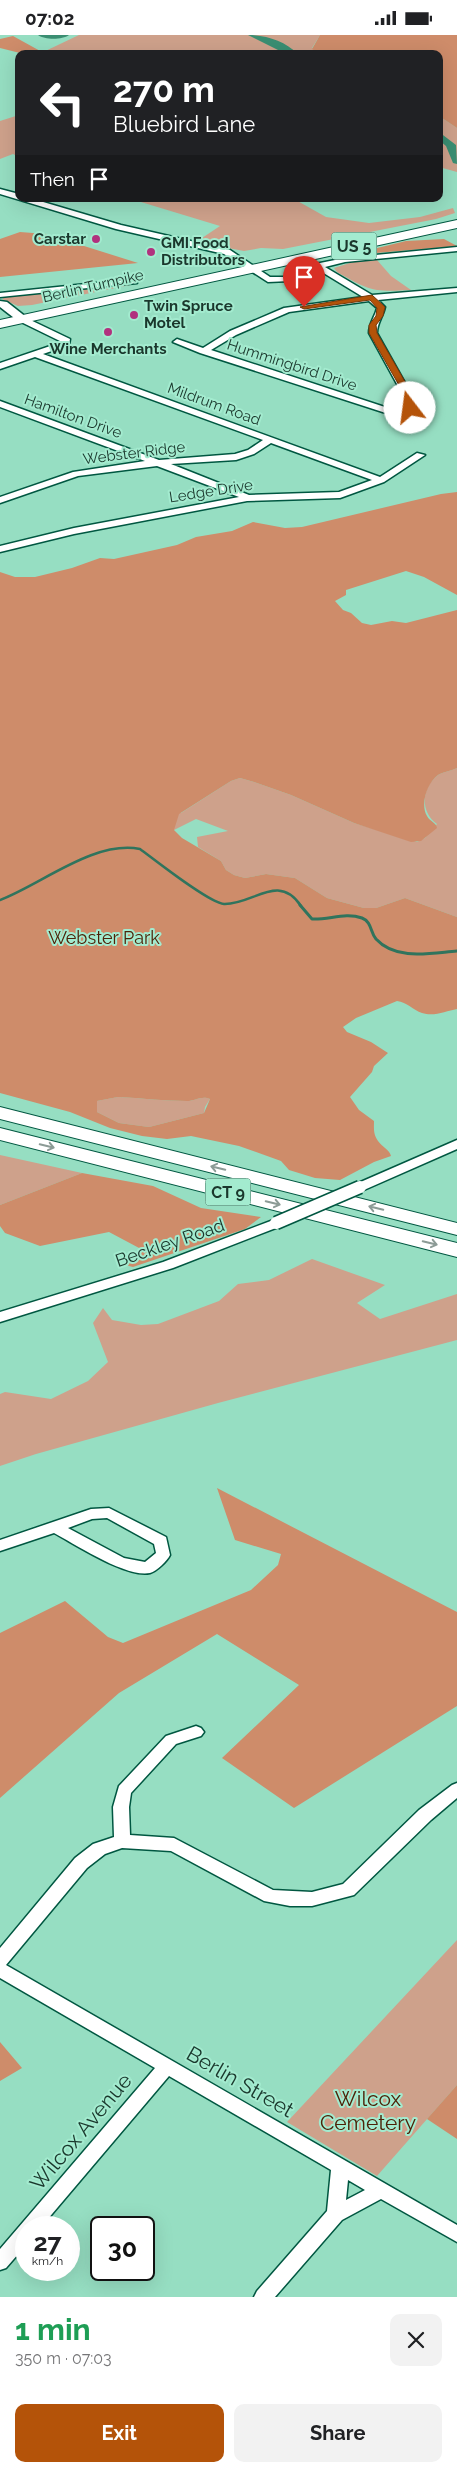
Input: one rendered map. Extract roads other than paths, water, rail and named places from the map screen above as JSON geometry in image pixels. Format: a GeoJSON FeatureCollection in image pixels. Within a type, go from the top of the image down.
{"type":"FeatureCollection","features":[{"type":"Feature","properties":{"kind":"highway","name":"Berlin Turnpike"},"geometry":{"type":"LineString","coordinates":[[0,324],[19,316],[457,218]]}},
{"type":"Feature","properties":{"kind":"highway","name":"Berlin Turnpike"},"geometry":{"type":"LineString","coordinates":[[247,265],[457,224]]}},
{"type":"Feature","properties":{"kind":"highway","name":"Berlin Turnpike"},"geometry":{"type":"LineString","coordinates":[[1,305],[19,316]]}},
{"type":"Feature","properties":{"kind":"highway","name":"CT 9"},"geometry":{"type":"LineString","coordinates":[[0,1113],[457,1229]]}},
{"type":"Feature","properties":{"kind":"highway","name":"CT 9"},"geometry":{"type":"LineString","coordinates":[[0,1134],[457,1250]]}},
{"type":"Feature","properties":{"kind":"street"},"geometry":{"type":"LineString","coordinates":[[0,191],[15,196]]}},
{"type":"Feature","properties":{"kind":"street"},"geometry":{"type":"LineString","coordinates":[[35,202],[119,227],[227,252],[262,278],[275,280],[287,279],[318,266],[361,258],[457,249]]}},
{"type":"Feature","properties":{"kind":"street"},"geometry":{"type":"LineString","coordinates":[[318,266],[372,297]]}},
{"type":"Feature","properties":{"kind":"street"},"geometry":{"type":"LineString","coordinates":[[1,305],[134,281]]}},
{"type":"Feature","properties":{"kind":"street"},"geometry":{"type":"LineString","coordinates":[[203,351],[233,333],[274,313],[372,297],[457,290]]}},
{"type":"Feature","properties":{"kind":"street","name":"Hummingbird Drive"},"geometry":{"type":"LineString","coordinates":[[177,342],[399,414],[401,418],[410,421],[421,420],[426,417],[424,411],[414,408],[411,399],[373,333],[372,325],[380,316],[381,307],[372,297]]}},
{"type":"Feature","properties":{"kind":"street"},"geometry":{"type":"LineString","coordinates":[[0,366],[38,355],[66,343],[66,339],[19,316]]}},
{"type":"Feature","properties":{"kind":"street","name":"Mildrum Road"},"geometry":{"type":"LineString","coordinates":[[38,355],[382,480]]}},
{"type":"Feature","properties":{"kind":"street","name":"Hamilton Drive"},"geometry":{"type":"LineString","coordinates":[[0,404],[160,463],[247,498]]}},
{"type":"Feature","properties":{"kind":"street"},"geometry":{"type":"LineString","coordinates":[[399,414],[404,409],[414,408]]}},
{"type":"Feature","properties":{"kind":"street","name":"Webster Ridge"},"geometry":{"type":"LineString","coordinates":[[0,500],[76,474],[160,463],[236,457],[251,452],[271,439]]}},
{"type":"Feature","properties":{"kind":"street","name":"Ledge Drive"},"geometry":{"type":"LineString","coordinates":[[0,549],[74,531],[247,498],[340,495],[382,480],[420,455]]}},
{"type":"Feature","properties":{"kind":"street","name":"Beckley Road"},"geometry":{"type":"LineString","coordinates":[[0,1317],[168,1265],[276,1223],[457,1144]]}},
{"type":"Feature","properties":{"kind":"street"},"geometry":{"type":"LineString","coordinates":[[0,1546],[91,1514],[108,1513],[161,1541],[163,1555],[148,1569],[121,1563],[55,1527]]}},
{"type":"Feature","properties":{"kind":"street"},"geometry":{"type":"LineString","coordinates":[[122,1841],[120,1807],[124,1790],[171,1740],[196,1732]]}},
{"type":"Feature","properties":{"kind":"street"},"geometry":{"type":"LineString","coordinates":[[0,1960],[81,1863],[99,1849],[122,1841],[153,1841],[174,1845],[270,1896],[290,1899],[312,1899],[348,1890],[425,1815],[457,1789]]}},
{"type":"Feature","properties":{"kind":"street","name":"Berlin Street"},"geometry":{"type":"LineString","coordinates":[[0,1970],[457,2234]]}},
{"type":"Feature","properties":{"kind":"street","name":"Wilcox Avenue"},"geometry":{"type":"LineString","coordinates":[[39,2216],[167,2066]]}},
{"type":"Feature","properties":{"kind":"street"},"geometry":{"type":"LineString","coordinates":[[336,2214],[340,2166]]}},
{"type":"Feature","properties":{"kind":"street"},"geometry":{"type":"LineString","coordinates":[[263,2297],[336,2214],[381,2190]]}},
{"type":"Feature","properties":{"kind":"street"},"geometry":{"type":"LineString","coordinates":[[0,2262],[15,2244]]}},
{"type":"Feature","properties":{"kind":"waterway"},"geometry":{"type":"LineString","coordinates":[[43,35],[64,35]]}},
{"type":"Feature","properties":{"kind":"waterway"},"geometry":{"type":"LineString","coordinates":[[253,35],[277,44],[287,50]]}},
{"type":"Feature","properties":{"kind":"waterway"},"geometry":{"type":"LineString","coordinates":[[443,138],[451,145],[457,161]]}},
{"type":"Feature","properties":{"kind":"waterway"},"geometry":{"type":"LineString","coordinates":[[0,900],[68,865],[105,851],[122,848],[140,849],[195,889],[217,902],[224,904],[235,903],[265,893],[283,891],[292,896],[301,906]]}},
{"type":"Feature","properties":{"kind":"waterway"},"geometry":{"type":"LineString","coordinates":[[300,905],[312,919],[343,916],[362,918],[368,922],[376,939],[384,946],[393,950],[414,954],[457,951]]}},
{"type":"Feature","properties":{"kind":"place","name":"Carstar"},"geometry":{"type":"Point","coordinates":[96,239]}},
{"type":"Feature","properties":{"kind":"place","name":"GMI Food Distributors"},"geometry":{"type":"Point","coordinates":[151,252]}},
{"type":"Feature","properties":{"kind":"place","name":"Twin Spruce Motel"},"geometry":{"type":"Point","coordinates":[134,315]}},
{"type":"Feature","properties":{"kind":"place","name":"Wine Merchants"},"geometry":{"type":"Point","coordinates":[108,332]}},
{"type":"Feature","properties":{"kind":"park label","name":"Webster Park"},"geometry":{"type":"Point","coordinates":[104,938]}},
{"type":"Feature","properties":{"kind":"park label","name":"Wilcox Cemetery"},"geometry":{"type":"Point","coordinates":[368,2111]}}]}
